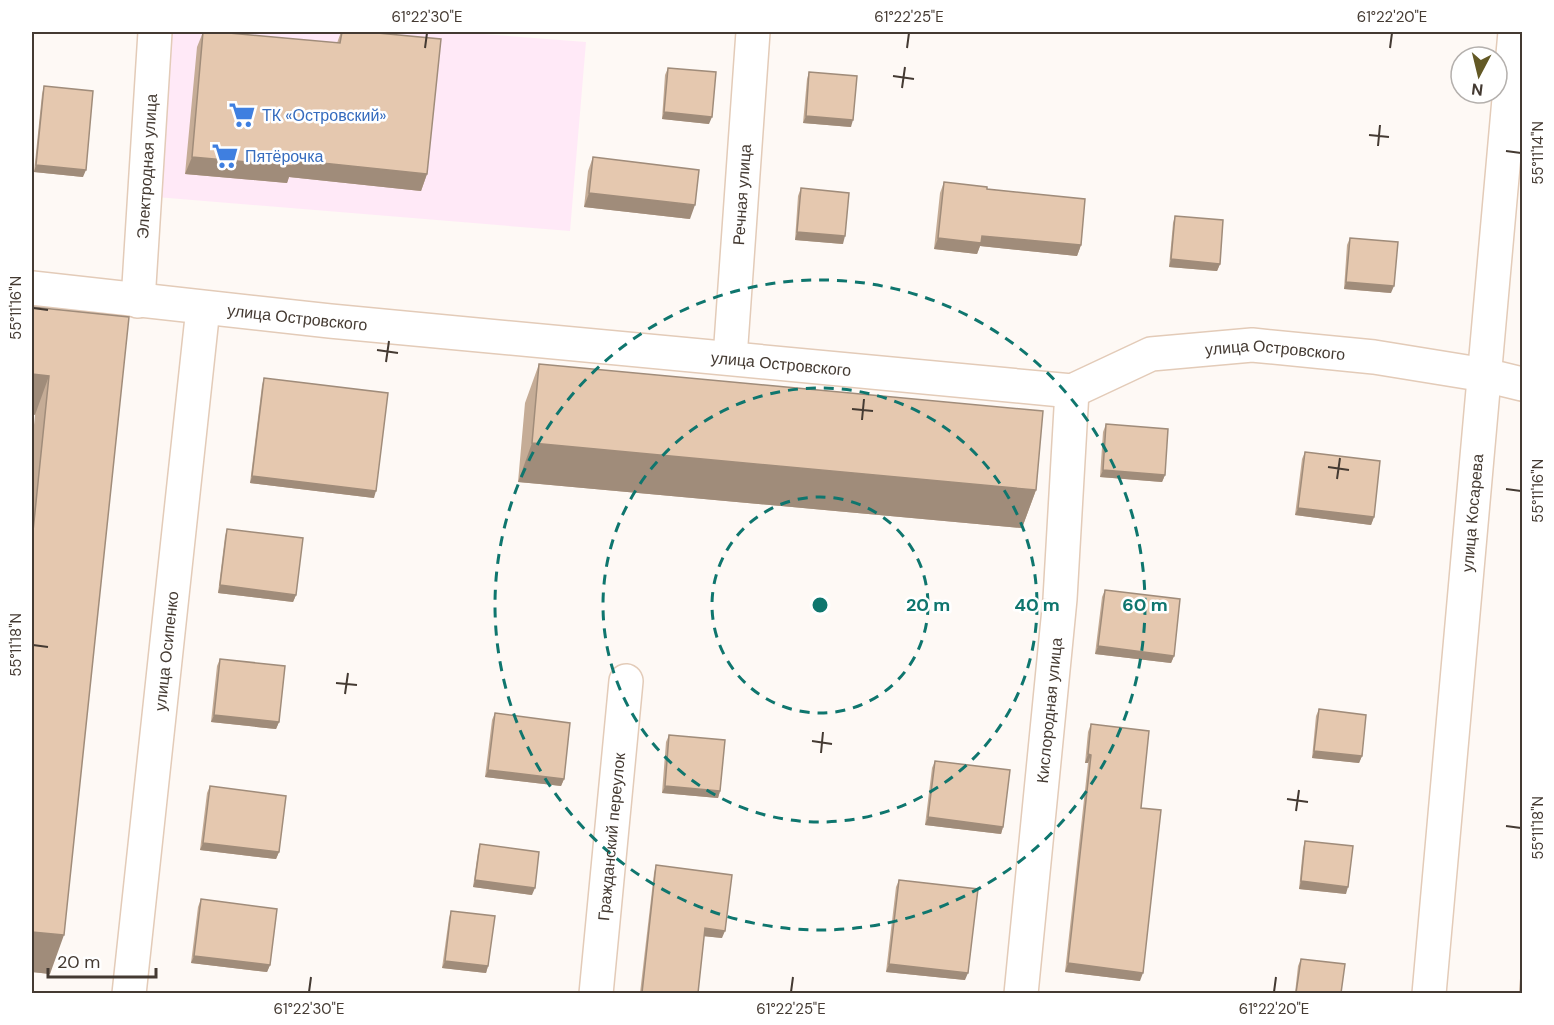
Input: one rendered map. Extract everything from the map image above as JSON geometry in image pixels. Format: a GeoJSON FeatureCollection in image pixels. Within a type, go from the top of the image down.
{"type":"FeatureCollection","features":[{"type":"Feature","properties":{"kind":"street","name":"Электродная улица"},"geometry":{"type":"LineString","coordinates":[[138,301],[155,32]]}},
{"type":"Feature","properties":{"kind":"street","name":"Речная улица"},"geometry":{"type":"LineString","coordinates":[[730,358],[753,32]]}},
{"type":"Feature","properties":{"kind":"street","name":"улица Косарева"},"geometry":{"type":"LineString","coordinates":[[1429,993],[1515,32]]}},
{"type":"Feature","properties":{"kind":"street","name":"улица Островского"},"geometry":{"type":"LineString","coordinates":[[32,288],[203,308],[1072,391],[1150,354],[1252,345],[1374,357],[1485,375],[1522,384]]}},
{"type":"Feature","properties":{"kind":"street","name":"улица Осипенко"},"geometry":{"type":"LineString","coordinates":[[129,993],[203,308]]}},
{"type":"Feature","properties":{"kind":"street","name":"Кислородная улица"},"geometry":{"type":"LineString","coordinates":[[1021,993],[1060,599],[1072,391]]}},
{"type":"Feature","properties":{"kind":"street","name":"Гражданский переулок"},"geometry":{"type":"LineString","coordinates":[[596,993],[626,681]]}},
{"type":"Feature","properties":{"kind":"shaded area"},"geometry":{"type":"Polygon","coordinates":[[[170,32],[457,32],[586,42],[570,231],[156,197],[170,32]]]}},
{"type":"Feature","properties":{"kind":"building"},"geometry":{"type":"Polygon","coordinates":[[[203,32],[340,43],[342,32],[441,39],[427,174],[294,160],[293,166],[192,157],[203,32]]]}},
{"type":"Feature","properties":{"kind":"building"},"geometry":{"type":"Polygon","coordinates":[[[668,68],[716,72],[712,117],[664,112],[668,68]]]}},
{"type":"Feature","properties":{"kind":"building"},"geometry":{"type":"Polygon","coordinates":[[[809,72],[857,76],[853,120],[806,116],[809,72]]]}},
{"type":"Feature","properties":{"kind":"building"},"geometry":{"type":"Polygon","coordinates":[[[44,86],[93,91],[86,170],[36,165],[44,86]]]}},
{"type":"Feature","properties":{"kind":"building"},"geometry":{"type":"Polygon","coordinates":[[[593,157],[699,170],[695,205],[589,193],[593,157]]]}},
{"type":"Feature","properties":{"kind":"building"},"geometry":{"type":"Polygon","coordinates":[[[944,182],[987,187],[987,189],[1085,199],[1081,245],[982,236],[981,243],[938,238],[944,182]]]}},
{"type":"Feature","properties":{"kind":"building"},"geometry":{"type":"Polygon","coordinates":[[[801,188],[849,193],[845,236],[797,232],[801,188]]]}},
{"type":"Feature","properties":{"kind":"building"},"geometry":{"type":"Polygon","coordinates":[[[1175,216],[1223,220],[1220,264],[1171,259],[1175,216]]]}},
{"type":"Feature","properties":{"kind":"building"},"geometry":{"type":"Polygon","coordinates":[[[1350,238],[1398,242],[1394,286],[1346,282],[1350,238]]]}},
{"type":"Feature","properties":{"kind":"building"},"geometry":{"type":"Polygon","coordinates":[[[32,307],[129,317],[64,935],[32,932],[32,541],[49,376],[32,374],[32,307]]]}},
{"type":"Feature","properties":{"kind":"building"},"geometry":{"type":"Polygon","coordinates":[[[539,364],[1043,411],[1036,490],[532,443],[539,364]]]}},
{"type":"Feature","properties":{"kind":"building"},"geometry":{"type":"Polygon","coordinates":[[[264,378],[388,393],[376,491],[252,476],[264,378]]]}},
{"type":"Feature","properties":{"kind":"building"},"geometry":{"type":"Polygon","coordinates":[[[1106,424],[1168,429],[1165,475],[1103,470],[1106,424]]]}},
{"type":"Feature","properties":{"kind":"building"},"geometry":{"type":"Polygon","coordinates":[[[1305,452],[1380,461],[1374,517],[1298,508],[1305,452]]]}},
{"type":"Feature","properties":{"kind":"building"},"geometry":{"type":"Polygon","coordinates":[[[227,529],[303,538],[296,595],[220,585],[227,529]]]}},
{"type":"Feature","properties":{"kind":"building"},"geometry":{"type":"Polygon","coordinates":[[[1105,590],[1180,599],[1174,656],[1098,646],[1105,590]]]}},
{"type":"Feature","properties":{"kind":"building"},"geometry":{"type":"Polygon","coordinates":[[[220,659],[285,666],[279,722],[214,715],[220,659]]]}},
{"type":"Feature","properties":{"kind":"building"},"geometry":{"type":"Polygon","coordinates":[[[1319,709],[1366,715],[1362,756],[1314,751],[1319,709]]]}},
{"type":"Feature","properties":{"kind":"building"},"geometry":{"type":"Polygon","coordinates":[[[495,713],[570,723],[564,779],[488,770],[495,713]]]}},
{"type":"Feature","properties":{"kind":"building"},"geometry":{"type":"Polygon","coordinates":[[[1091,724],[1149,731],[1141,808],[1161,810],[1143,973],[1068,963],[1091,755],[1088,754],[1091,724]]]}},
{"type":"Feature","properties":{"kind":"building"},"geometry":{"type":"Polygon","coordinates":[[[669,735],[725,740],[720,791],[665,786],[669,735]]]}},
{"type":"Feature","properties":{"kind":"building"},"geometry":{"type":"Polygon","coordinates":[[[935,761],[1010,770],[1003,827],[928,817],[935,761]]]}},
{"type":"Feature","properties":{"kind":"building"},"geometry":{"type":"Polygon","coordinates":[[[210,786],[286,796],[279,852],[203,843],[210,786]]]}},
{"type":"Feature","properties":{"kind":"building"},"geometry":{"type":"Polygon","coordinates":[[[1305,841],[1353,846],[1348,887],[1301,881],[1305,841]]]}},
{"type":"Feature","properties":{"kind":"building"},"geometry":{"type":"Polygon","coordinates":[[[480,844],[539,852],[535,888],[475,880],[480,844]]]}},
{"type":"Feature","properties":{"kind":"building"},"geometry":{"type":"Polygon","coordinates":[[[656,865],[732,875],[725,931],[705,928],[698,993],[642,993],[656,865]]]}},
{"type":"Feature","properties":{"kind":"building"},"geometry":{"type":"Polygon","coordinates":[[[899,880],[978,889],[968,973],[889,964],[899,880]]]}},
{"type":"Feature","properties":{"kind":"building"},"geometry":{"type":"Polygon","coordinates":[[[201,899],[277,909],[270,965],[194,956],[201,899]]]}},
{"type":"Feature","properties":{"kind":"building"},"geometry":{"type":"Polygon","coordinates":[[[451,911],[495,916],[488,966],[445,961],[451,911]]]}},
{"type":"Feature","properties":{"kind":"building"},"geometry":{"type":"Polygon","coordinates":[[[1301,959],[1345,964],[1341,993],[1296,993],[1301,959]]]}},
{"type":"Feature","properties":{"kind":"place","name":"ТК «Островский»"},"geometry":{"type":"Point","coordinates":[242,115]}},
{"type":"Feature","properties":{"kind":"place","name":"Пятёрочка"},"geometry":{"type":"Point","coordinates":[225,156]}}]}
